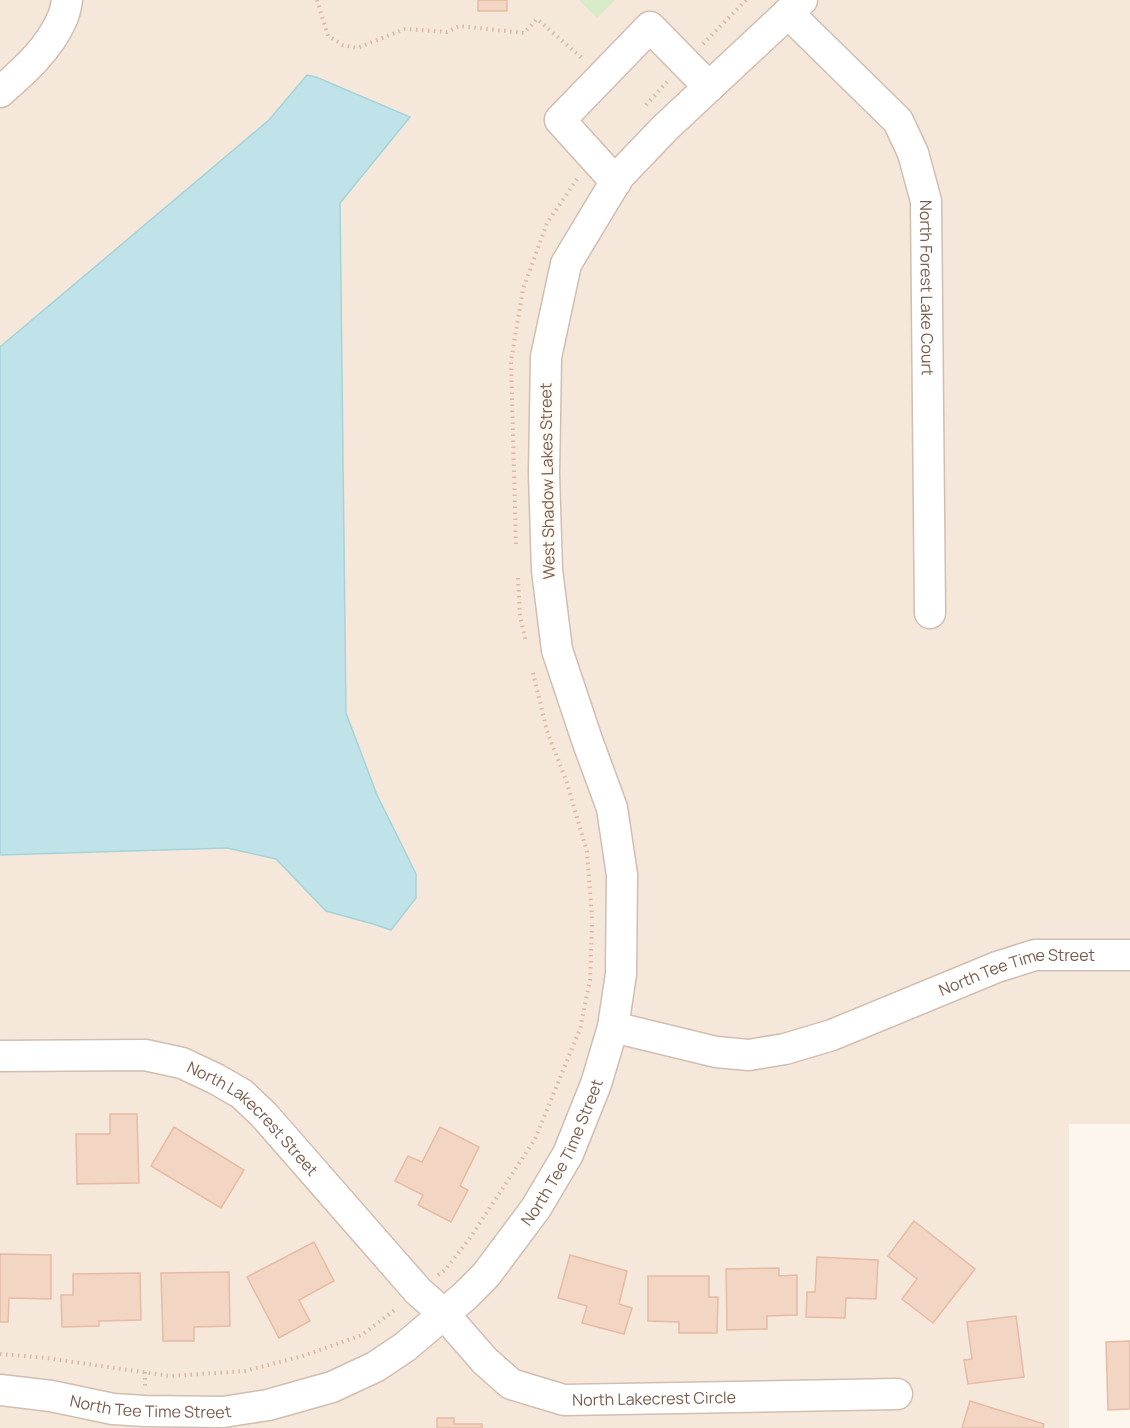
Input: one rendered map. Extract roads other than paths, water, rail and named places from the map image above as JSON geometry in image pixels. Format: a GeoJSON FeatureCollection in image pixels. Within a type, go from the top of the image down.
{"type":"FeatureCollection","features":[{"type":"Feature","properties":{"kind":"street"},"geometry":{"type":"LineString","coordinates":[[0,92],[28,67],[49,42],[63,18],[67,0]]}},
{"type":"Feature","properties":{"kind":"street","name":"West Shadow Lakes Street"},"geometry":{"type":"LineString","coordinates":[[613,1027],[621,974],[622,875],[612,808],[586,740],[557,650],[547,570],[544,474],[546,357],[566,264],[619,176],[664,128],[795,6]]}},
{"type":"Feature","properties":{"kind":"street","name":"North Forest Lake Court"},"geometry":{"type":"LineString","coordinates":[[795,6],[898,121],[913,153],[926,201],[930,613]]}},
{"type":"Feature","properties":{"kind":"street"},"geometry":{"type":"LineString","coordinates":[[616,182],[560,120],[651,27],[709,87]]}},
{"type":"Feature","properties":{"kind":"street","name":"North Tee Time Street"},"geometry":{"type":"LineString","coordinates":[[0,1390],[51,1396],[113,1418],[145,1411],[223,1412],[268,1406],[332,1388],[375,1367],[405,1347],[465,1296],[486,1275],[536,1208],[568,1154],[596,1084],[613,1027],[716,1052],[750,1055],[785,1049],[832,1035],[997,968],[1035,955],[1130,955]]}},
{"type":"Feature","properties":{"kind":"street","name":"North Lakecrest Street"},"geometry":{"type":"LineString","coordinates":[[0,1056],[145,1055],[182,1063],[216,1078],[242,1094],[264,1114],[418,1292],[444,1314]]}},
{"type":"Feature","properties":{"kind":"street","name":"North Lakecrest Circle"},"geometry":{"type":"LineString","coordinates":[[444,1314],[486,1361],[512,1384],[564,1400],[897,1394]]}},
{"type":"Feature","properties":{"kind":"water"},"geometry":{"type":"Polygon","coordinates":[[[307,75],[410,117],[340,203],[346,713],[377,795],[416,874],[416,898],[391,930],[326,911],[276,859],[227,848],[0,855],[0,347],[269,120],[307,75]]]}}]}
